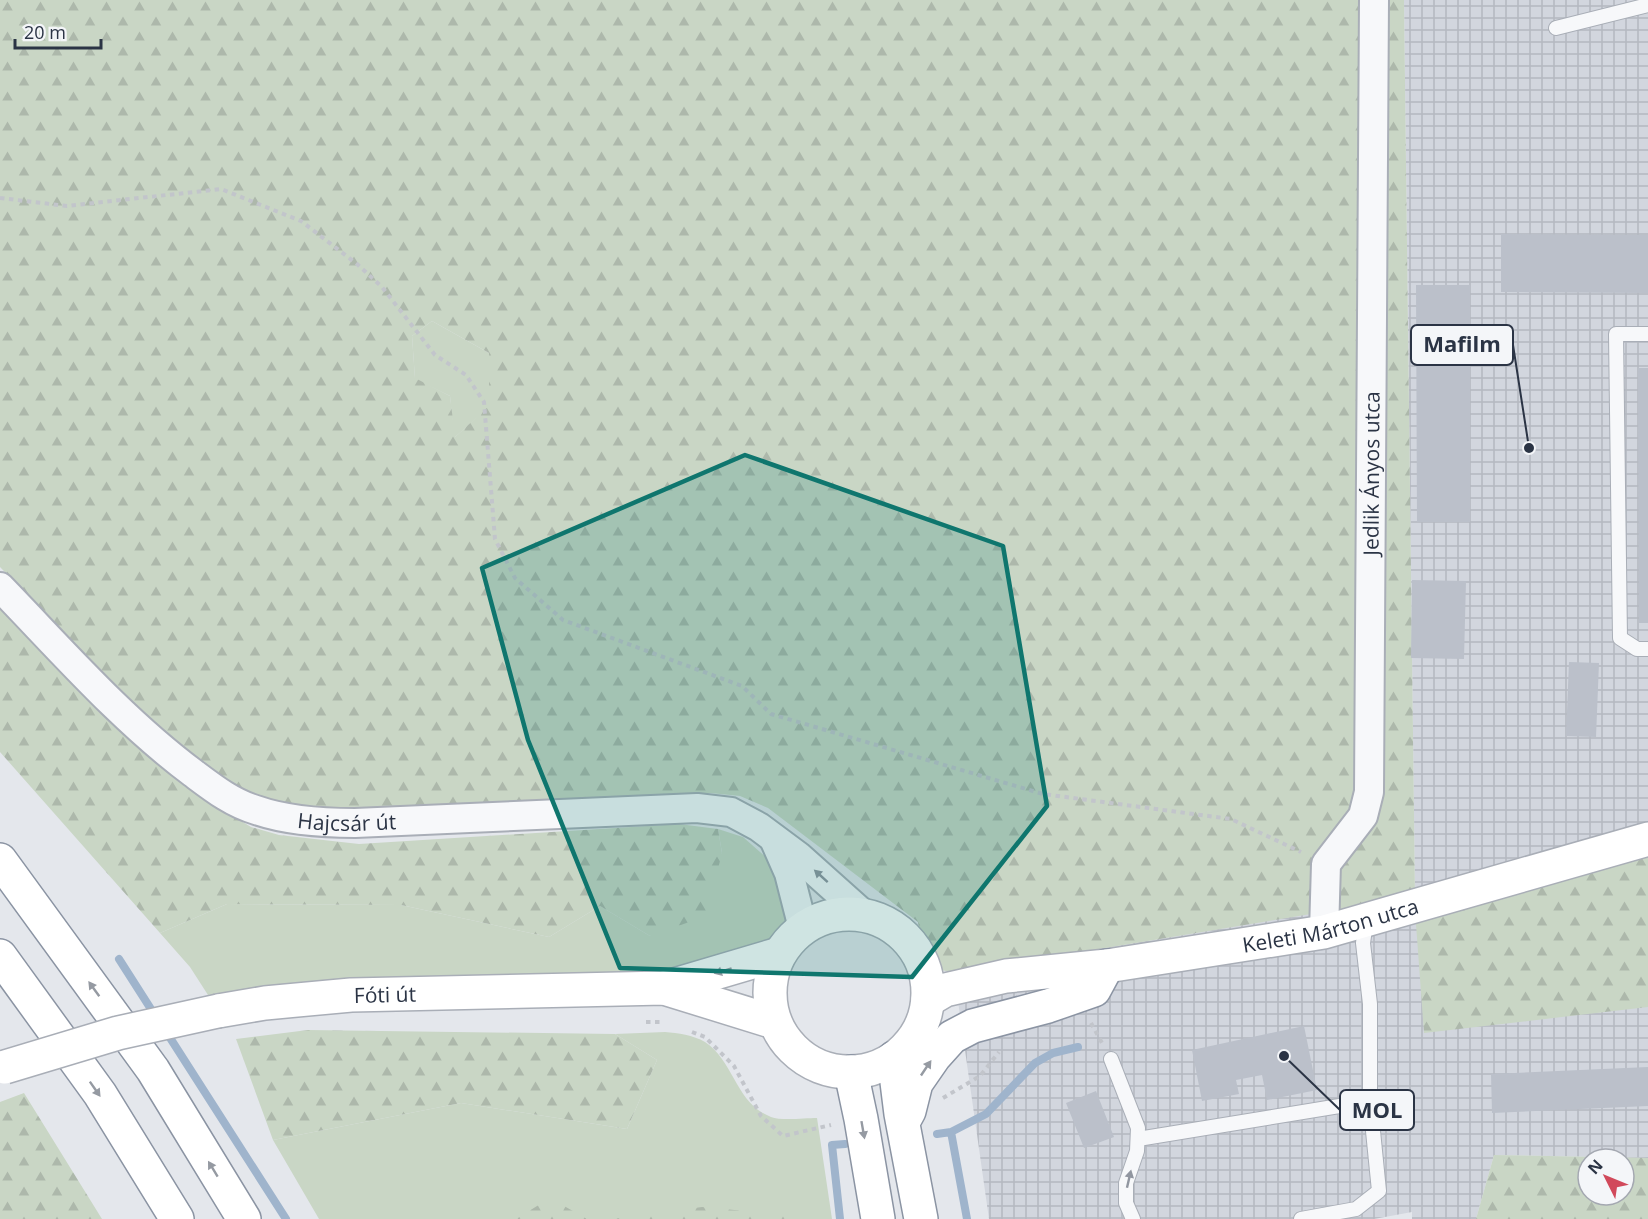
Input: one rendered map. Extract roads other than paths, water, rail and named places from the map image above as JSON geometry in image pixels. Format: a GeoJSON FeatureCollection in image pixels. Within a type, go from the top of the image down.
{"type":"FeatureCollection","features":[{"type":"Feature","properties":{"kind":"main road","name":"Keleti Márton utca"},"geometry":{"type":"LineString","coordinates":[[928,1000],[945,990],[1006,976],[1107,966],[1324,932],[1648,839]]}},
{"type":"Feature","properties":{"kind":"main road"},"geometry":{"type":"LineString","coordinates":[[0,861],[153,1070],[244,1219]]}},
{"type":"Feature","properties":{"kind":"main road"},"geometry":{"type":"LineString","coordinates":[[837,913],[864,915],[883,920],[908,939],[924,966],[928,983],[928,1000],[923,1022],[911,1042],[894,1058],[873,1068],[851,1072],[824,1068],[799,1055],[774,1022],[769,992],[771,972],[779,954],[793,936],[803,928],[822,917],[837,913]]}},
{"type":"Feature","properties":{"kind":"main road"},"geometry":{"type":"LineString","coordinates":[[664,988],[779,954]]}},
{"type":"Feature","properties":{"kind":"main road"},"geometry":{"type":"LineString","coordinates":[[0,956],[100,1094],[177,1219]]}},
{"type":"Feature","properties":{"kind":"main road","name":"Keleti Márton utca"},"geometry":{"type":"LineString","coordinates":[[924,966],[1006,976]]}},
{"type":"Feature","properties":{"kind":"main road"},"geometry":{"type":"LineString","coordinates":[[903,1122],[909,1111],[916,1083],[934,1057],[952,1037],[973,1026],[1048,1006],[1094,990],[1107,966]]}},
{"type":"Feature","properties":{"kind":"main road","name":"Fóti út"},"geometry":{"type":"LineString","coordinates":[[3,1067],[118,1033],[218,1011],[265,1003],[351,994],[664,988],[774,1022]]}},
{"type":"Feature","properties":{"kind":"main road"},"geometry":{"type":"LineString","coordinates":[[894,1058],[900,1114],[921,1219]]}},
{"type":"Feature","properties":{"kind":"main road"},"geometry":{"type":"LineString","coordinates":[[851,1072],[878,1219]]}},
{"type":"Feature","properties":{"kind":"street","name":"Jedlik Ányos utca"},"geometry":{"type":"LineString","coordinates":[[1324,932],[1326,864],[1363,816],[1369,792],[1374,0]]}},
{"type":"Feature","properties":{"kind":"street","name":"Hajcsár út"},"geometry":{"type":"LineString","coordinates":[[0,587],[136,726],[221,794],[254,810],[281,817],[333,823],[696,808],[731,812],[773,837],[798,856],[864,915]]}},
{"type":"Feature","properties":{"kind":"street"},"geometry":{"type":"LineString","coordinates":[[773,837],[789,873],[803,928]]}},
{"type":"Feature","properties":{"kind":"lane"},"geometry":{"type":"LineString","coordinates":[[1556,28],[1648,5]]}},
{"type":"Feature","properties":{"kind":"lane"},"geometry":{"type":"LineString","coordinates":[[1648,334],[1616,334],[1620,638],[1637,649],[1648,649]]}},
{"type":"Feature","properties":{"kind":"lane"},"geometry":{"type":"LineString","coordinates":[[1301,1219],[1356,1209],[1378,1191],[1370,1101],[1370,1004],[1363,943],[1366,921]]}},
{"type":"Feature","properties":{"kind":"lane"},"geometry":{"type":"LineString","coordinates":[[1111,1059],[1138,1128],[1137,1151],[1126,1183],[1126,1203],[1133,1219]]}},
{"type":"Feature","properties":{"kind":"lane"},"geometry":{"type":"LineString","coordinates":[[1138,1139],[1370,1101]]}},
{"type":"Feature","properties":{"kind":"waterway"},"geometry":{"type":"LineString","coordinates":[[119,959],[156,1017]]}},
{"type":"Feature","properties":{"kind":"waterway"},"geometry":{"type":"LineString","coordinates":[[165,1030],[286,1219]]}},
{"type":"Feature","properties":{"kind":"waterway"},"geometry":{"type":"LineString","coordinates":[[967,1219],[951,1132],[986,1114],[1035,1063],[1053,1053],[1078,1047]]}},
{"type":"Feature","properties":{"kind":"waterway"},"geometry":{"type":"LineString","coordinates":[[937,1134],[951,1132]]}},
{"type":"Feature","properties":{"kind":"waterway"},"geometry":{"type":"LineString","coordinates":[[840,1219],[832,1145],[845,1144]]}},
{"type":"Feature","properties":{"kind":"place","name":"Mafilm"},"geometry":{"type":"Point","coordinates":[1529,448]}},
{"type":"Feature","properties":{"kind":"place","name":"MOL"},"geometry":{"type":"Point","coordinates":[1284,1056]}}]}
